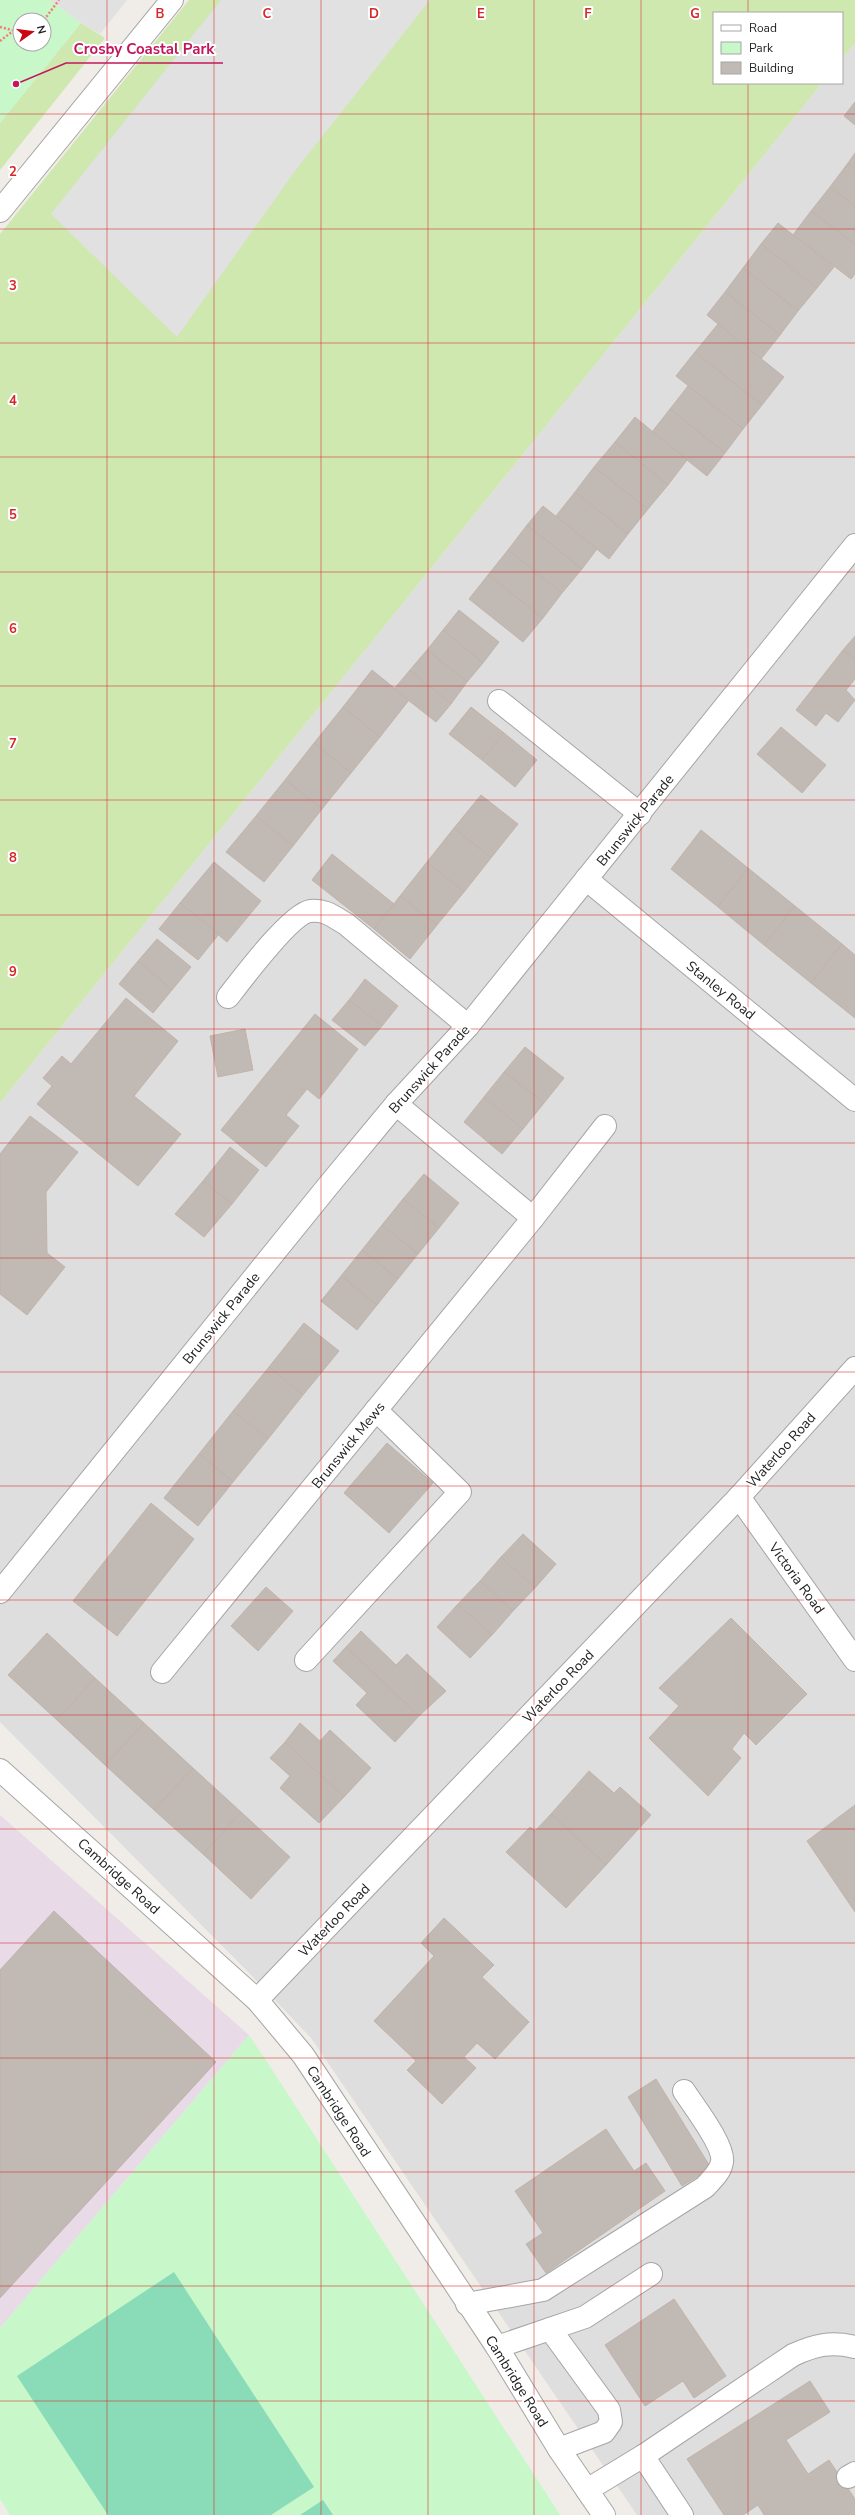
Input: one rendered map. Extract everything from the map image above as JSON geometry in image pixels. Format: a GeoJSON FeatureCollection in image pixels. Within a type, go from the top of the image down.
{"type":"FeatureCollection","features":[{"type":"Feature","properties":{"kind":"street"},"geometry":{"type":"LineString","coordinates":[[0,211],[172,0]]}},
{"type":"Feature","properties":{"kind":"street","name":"Brunswick Parade"},"geometry":{"type":"LineString","coordinates":[[0,1592],[396,1104],[468,1026],[855,545]]}},
{"type":"Feature","properties":{"kind":"street"},"geometry":{"type":"LineString","coordinates":[[499,701],[640,814]]}},
{"type":"Feature","properties":{"kind":"street","name":"Stanley Road"},"geometry":{"type":"LineString","coordinates":[[586,880],[855,1100]]}},
{"type":"Feature","properties":{"kind":"street"},"geometry":{"type":"LineString","coordinates":[[228,996],[292,921],[308,911],[319,911],[328,913],[346,924],[468,1026]]}},
{"type":"Feature","properties":{"kind":"street"},"geometry":{"type":"LineString","coordinates":[[396,1104],[533,1218]]}},
{"type":"Feature","properties":{"kind":"street","name":"Brunswick Mews"},"geometry":{"type":"LineString","coordinates":[[162,1672],[533,1218],[605,1126]]}},
{"type":"Feature","properties":{"kind":"street","name":"Waterloo Road"},"geometry":{"type":"LineString","coordinates":[[257,2000],[739,1497],[855,1368]]}},
{"type":"Feature","properties":{"kind":"street"},"geometry":{"type":"LineString","coordinates":[[306,1660],[460,1492],[376,1410]]}},
{"type":"Feature","properties":{"kind":"street","name":"Victoria Road"},"geometry":{"type":"LineString","coordinates":[[739,1497],[855,1660]]}},
{"type":"Feature","properties":{"kind":"street","name":"Cambridge Road"},"geometry":{"type":"LineString","coordinates":[[0,1770],[257,2000],[303,2055],[497,2347],[559,2449],[604,2515]]}},
{"type":"Feature","properties":{"kind":"street"},"geometry":{"type":"LineString","coordinates":[[467,2304],[543,2290],[709,2182],[718,2174],[722,2160],[718,2145],[684,2091]]}},
{"type":"Feature","properties":{"kind":"street"},"geometry":{"type":"LineString","coordinates":[[497,2347],[586,2317],[651,2274]]}},
{"type":"Feature","properties":{"kind":"street"},"geometry":{"type":"LineString","coordinates":[[550,2329],[609,2410],[611,2422],[604,2432],[559,2449]]}},
{"type":"Feature","properties":{"kind":"street"},"geometry":{"type":"LineString","coordinates":[[587,2490],[643,2456],[793,2355],[817,2345],[844,2344],[855,2347]]}},
{"type":"Feature","properties":{"kind":"street"},"geometry":{"type":"LineString","coordinates":[[643,2456],[682,2515]]}},
{"type":"Feature","properties":{"kind":"path"},"geometry":{"type":"LineString","coordinates":[[50,12],[59,0]]}},
{"type":"Feature","properties":{"kind":"path"},"geometry":{"type":"LineString","coordinates":[[0,27],[12,31]]}},
{"type":"Feature","properties":{"kind":"path"},"geometry":{"type":"LineString","coordinates":[[0,41],[12,32]]}},
{"type":"Feature","properties":{"kind":"shaded area"},"geometry":{"type":"Polygon","coordinates":[[[50,0],[127,0],[100,34],[81,23],[50,0]]]}},
{"type":"Feature","properties":{"kind":"shaded area"},"geometry":{"type":"Polygon","coordinates":[[[221,0],[430,0],[295,171],[177,337],[51,214],[221,0]]]}},
{"type":"Feature","properties":{"kind":"shaded area"},"geometry":{"type":"Polygon","coordinates":[[[855,43],[855,2515],[637,2515],[311,2038],[251,1975],[0,1722],[0,1103],[821,84],[843,84],[843,58],[855,43]]]}},
{"type":"Feature","properties":{"kind":"shaded area"},"geometry":{"type":"Polygon","coordinates":[[[0,1815],[249,2035],[0,2328],[0,1815]]]}},
{"type":"Feature","properties":{"kind":"green space"},"geometry":{"type":"Polygon","coordinates":[[[0,0],[50,0],[81,23],[0,123],[0,0]]]}},
{"type":"Feature","properties":{"kind":"green space"},"geometry":{"type":"Polygon","coordinates":[[[189,0],[855,0],[855,43],[843,58],[843,12],[713,12],[713,84],[821,84],[0,1103],[0,234],[189,0]]]}},
{"type":"Feature","properties":{"kind":"green space"},"geometry":{"type":"Polygon","coordinates":[[[81,23],[105,38],[0,170],[0,123],[81,23]]]}},
{"type":"Feature","properties":{"kind":"green space"},"geometry":{"type":"Polygon","coordinates":[[[249,2035],[560,2515],[10,2515],[0,2499],[0,2328],[249,2035]]]}},
{"type":"Feature","properties":{"kind":"green space"},"geometry":{"type":"Polygon","coordinates":[[[174,2272],[314,2487],[271,2515],[108,2515],[17,2376],[174,2272]]]}},
{"type":"Feature","properties":{"kind":"green space"},"geometry":{"type":"Polygon","coordinates":[[[323,2500],[333,2515],[300,2515],[323,2500]]]}},
{"type":"Feature","properties":{"kind":"building"},"geometry":{"type":"Polygon","coordinates":[[[855,102],[855,125],[844,116],[855,102]]]}},
{"type":"Feature","properties":{"kind":"building"},"geometry":{"type":"Polygon","coordinates":[[[855,153],[855,169],[848,163],[855,153]]]}},
{"type":"Feature","properties":{"kind":"building"},"geometry":{"type":"Polygon","coordinates":[[[848,163],[855,169],[855,206],[830,187],[848,163]]]}},
{"type":"Feature","properties":{"kind":"building"},"geometry":{"type":"Polygon","coordinates":[[[830,187],[855,206],[855,244],[811,211],[830,187]]]}},
{"type":"Feature","properties":{"kind":"building"},"geometry":{"type":"Polygon","coordinates":[[[811,211],[855,244],[855,274],[851,279],[793,235],[811,211]]]}},
{"type":"Feature","properties":{"kind":"building"},"geometry":{"type":"Polygon","coordinates":[[[778,223],[834,267],[817,288],[761,244],[778,223]]]}},
{"type":"Feature","properties":{"kind":"building"},"geometry":{"type":"Polygon","coordinates":[[[761,244],[817,288],[798,311],[743,268],[761,244]]]}},
{"type":"Feature","properties":{"kind":"building"},"geometry":{"type":"Polygon","coordinates":[[[743,268],[798,311],[780,335],[725,292],[743,268]]]}},
{"type":"Feature","properties":{"kind":"building"},"geometry":{"type":"Polygon","coordinates":[[[725,292],[780,335],[761,359],[707,315],[725,292]]]}},
{"type":"Feature","properties":{"kind":"building"},"geometry":{"type":"Polygon","coordinates":[[[718,324],[784,377],[762,405],[695,352],[718,324]]]}},
{"type":"Feature","properties":{"kind":"building"},"geometry":{"type":"Polygon","coordinates":[[[695,352],[762,405],[743,429],[676,376],[695,352]]]}},
{"type":"Feature","properties":{"kind":"building"},"geometry":{"type":"Polygon","coordinates":[[[688,386],[743,429],[725,453],[670,409],[688,386]]]}},
{"type":"Feature","properties":{"kind":"building"},"geometry":{"type":"Polygon","coordinates":[[[670,409],[725,453],[707,476],[652,432],[670,409]]]}},
{"type":"Feature","properties":{"kind":"building"},"geometry":{"type":"Polygon","coordinates":[[[635,417],[687,460],[668,485],[615,442],[635,417]]]}},
{"type":"Feature","properties":{"kind":"building"},"geometry":{"type":"Polygon","coordinates":[[[615,442],[668,485],[648,509],[594,467],[615,442]]]}},
{"type":"Feature","properties":{"kind":"building"},"geometry":{"type":"Polygon","coordinates":[[[594,467],[648,509],[628,534],[575,492],[594,467]]]}},
{"type":"Feature","properties":{"kind":"building"},"geometry":{"type":"Polygon","coordinates":[[[575,492],[628,534],[609,559],[556,516],[575,492]]]}},
{"type":"Feature","properties":{"kind":"building"},"geometry":{"type":"Polygon","coordinates":[[[543,506],[597,549],[582,569],[527,525],[543,506]]]}},
{"type":"Feature","properties":{"kind":"building"},"geometry":{"type":"Polygon","coordinates":[[[527,525],[582,569],[562,593],[508,550],[527,525]]]}},
{"type":"Feature","properties":{"kind":"building"},"geometry":{"type":"Polygon","coordinates":[[[508,550],[562,593],[543,618],[488,575],[508,550]]]}},
{"type":"Feature","properties":{"kind":"building"},"geometry":{"type":"Polygon","coordinates":[[[488,575],[543,618],[523,642],[469,599],[488,575]]]}},
{"type":"Feature","properties":{"kind":"building"},"geometry":{"type":"Polygon","coordinates":[[[459,610],[499,642],[483,663],[443,630],[459,610]]]}},
{"type":"Feature","properties":{"kind":"building"},"geometry":{"type":"Polygon","coordinates":[[[443,630],[483,663],[467,682],[427,650],[443,630]]]}},
{"type":"Feature","properties":{"kind":"building"},"geometry":{"type":"Polygon","coordinates":[[[855,636],[855,659],[843,650],[855,636]]]}},
{"type":"Feature","properties":{"kind":"building"},"geometry":{"type":"Polygon","coordinates":[[[427,650],[467,682],[451,704],[410,670],[427,650]]]}},
{"type":"Feature","properties":{"kind":"building"},"geometry":{"type":"Polygon","coordinates":[[[843,650],[855,659],[855,679],[846,690],[855,700],[838,722],[826,713],[816,726],[796,710],[843,650]]]}},
{"type":"Feature","properties":{"kind":"building"},"geometry":{"type":"Polygon","coordinates":[[[372,670],[409,700],[380,737],[343,707],[372,670]]]}},
{"type":"Feature","properties":{"kind":"building"},"geometry":{"type":"Polygon","coordinates":[[[410,670],[451,704],[436,722],[394,689],[410,670]]]}},
{"type":"Feature","properties":{"kind":"building"},"geometry":{"type":"Polygon","coordinates":[[[343,707],[380,737],[351,773],[314,743],[343,707]]]}},
{"type":"Feature","properties":{"kind":"building"},"geometry":{"type":"Polygon","coordinates":[[[471,707],[504,733],[482,760],[449,734],[471,707]]]}},
{"type":"Feature","properties":{"kind":"building"},"geometry":{"type":"Polygon","coordinates":[[[781,727],[826,765],[802,793],[757,754],[781,727]]]}},
{"type":"Feature","properties":{"kind":"building"},"geometry":{"type":"Polygon","coordinates":[[[504,733],[537,760],[515,787],[482,760],[504,733]]]}},
{"type":"Feature","properties":{"kind":"building"},"geometry":{"type":"Polygon","coordinates":[[[314,743],[351,773],[322,809],[285,780],[314,743]]]}},
{"type":"Feature","properties":{"kind":"building"},"geometry":{"type":"Polygon","coordinates":[[[285,780],[322,809],[293,846],[256,816],[285,780]]]}},
{"type":"Feature","properties":{"kind":"building"},"geometry":{"type":"Polygon","coordinates":[[[481,795],[518,824],[491,858],[454,828],[481,795]]]}},
{"type":"Feature","properties":{"kind":"building"},"geometry":{"type":"Polygon","coordinates":[[[256,816],[293,846],[264,882],[226,852],[256,816]]]}},
{"type":"Feature","properties":{"kind":"building"},"geometry":{"type":"Polygon","coordinates":[[[454,828],[491,858],[464,892],[427,862],[454,828]]]}},
{"type":"Feature","properties":{"kind":"building"},"geometry":{"type":"Polygon","coordinates":[[[701,830],[748,868],[718,907],[671,869],[701,830]]]}},
{"type":"Feature","properties":{"kind":"building"},"geometry":{"type":"Polygon","coordinates":[[[332,854],[394,904],[374,929],[312,880],[332,854]]]}},
{"type":"Feature","properties":{"kind":"building"},"geometry":{"type":"Polygon","coordinates":[[[214,862],[261,901],[227,942],[180,903],[214,862]]]}},
{"type":"Feature","properties":{"kind":"building"},"geometry":{"type":"Polygon","coordinates":[[[427,862],[464,892],[437,925],[400,896],[427,862]]]}},
{"type":"Feature","properties":{"kind":"building"},"geometry":{"type":"Polygon","coordinates":[[[748,868],[795,906],[764,945],[718,907],[748,868]]]}},
{"type":"Feature","properties":{"kind":"building"},"geometry":{"type":"Polygon","coordinates":[[[400,896],[437,925],[410,959],[374,929],[400,896]]]}},
{"type":"Feature","properties":{"kind":"building"},"geometry":{"type":"Polygon","coordinates":[[[180,903],[219,934],[198,960],[159,929],[180,903]]]}},
{"type":"Feature","properties":{"kind":"building"},"geometry":{"type":"Polygon","coordinates":[[[795,906],[842,944],[811,983],[764,945],[795,906]]]}},
{"type":"Feature","properties":{"kind":"building"},"geometry":{"type":"Polygon","coordinates":[[[157,939],[191,967],[172,990],[138,961],[157,939]]]}},
{"type":"Feature","properties":{"kind":"building"},"geometry":{"type":"Polygon","coordinates":[[[842,944],[855,955],[855,1018],[811,983],[842,944]]]}},
{"type":"Feature","properties":{"kind":"building"},"geometry":{"type":"Polygon","coordinates":[[[138,961],[172,990],[153,1013],[119,984],[138,961]]]}},
{"type":"Feature","properties":{"kind":"building"},"geometry":{"type":"Polygon","coordinates":[[[365,979],[398,1006],[382,1026],[349,1000],[365,979]]]}},
{"type":"Feature","properties":{"kind":"building"},"geometry":{"type":"Polygon","coordinates":[[[126,998],[178,1041],[134,1096],[181,1134],[138,1186],[37,1104],[52,1086],[43,1078],[62,1056],[71,1064],[126,998]]]}},
{"type":"Feature","properties":{"kind":"building"},"geometry":{"type":"Polygon","coordinates":[[[349,1000],[382,1026],[365,1046],[332,1020],[349,1000]]]}},
{"type":"Feature","properties":{"kind":"building"},"geometry":{"type":"Polygon","coordinates":[[[315,1014],[358,1049],[319,1099],[307,1089],[286,1115],[299,1126],[266,1167],[221,1130],[315,1014]]]}},
{"type":"Feature","properties":{"kind":"building"},"geometry":{"type":"Polygon","coordinates":[[[245,1029],[253,1070],[218,1077],[210,1036],[245,1029]]]}},
{"type":"Feature","properties":{"kind":"building"},"geometry":{"type":"Polygon","coordinates":[[[525,1047],[564,1078],[544,1103],[504,1072],[525,1047]]]}},
{"type":"Feature","properties":{"kind":"building"},"geometry":{"type":"Polygon","coordinates":[[[504,1072],[544,1103],[523,1129],[484,1097],[504,1072]]]}},
{"type":"Feature","properties":{"kind":"building"},"geometry":{"type":"Polygon","coordinates":[[[484,1097],[523,1129],[502,1154],[464,1122],[484,1097]]]}},
{"type":"Feature","properties":{"kind":"building"},"geometry":{"type":"Polygon","coordinates":[[[30,1116],[78,1152],[46,1192],[47,1253],[65,1267],[27,1315],[0,1294],[0,1154],[30,1116]]]}},
{"type":"Feature","properties":{"kind":"building"},"geometry":{"type":"Polygon","coordinates":[[[230,1147],[259,1170],[232,1204],[203,1181],[230,1147]]]}},
{"type":"Feature","properties":{"kind":"building"},"geometry":{"type":"Polygon","coordinates":[[[424,1174],[459,1203],[439,1228],[403,1199],[424,1174]]]}},
{"type":"Feature","properties":{"kind":"building"},"geometry":{"type":"Polygon","coordinates":[[[203,1181],[232,1204],[204,1237],[175,1214],[203,1181]]]}},
{"type":"Feature","properties":{"kind":"building"},"geometry":{"type":"Polygon","coordinates":[[[403,1199],[439,1228],[418,1254],[382,1225],[403,1199]]]}},
{"type":"Feature","properties":{"kind":"building"},"geometry":{"type":"Polygon","coordinates":[[[382,1225],[418,1254],[398,1279],[362,1250],[382,1225]]]}},
{"type":"Feature","properties":{"kind":"building"},"geometry":{"type":"Polygon","coordinates":[[[362,1250],[398,1279],[377,1305],[341,1276],[362,1250]]]}},
{"type":"Feature","properties":{"kind":"building"},"geometry":{"type":"Polygon","coordinates":[[[341,1276],[377,1305],[357,1330],[321,1301],[341,1276]]]}},
{"type":"Feature","properties":{"kind":"building"},"geometry":{"type":"Polygon","coordinates":[[[304,1323],[339,1351],[303,1395],[269,1367],[304,1323]]]}},
{"type":"Feature","properties":{"kind":"building"},"geometry":{"type":"Polygon","coordinates":[[[269,1367],[303,1395],[268,1439],[233,1411],[269,1367]]]}},
{"type":"Feature","properties":{"kind":"building"},"geometry":{"type":"Polygon","coordinates":[[[233,1411],[268,1439],[233,1482],[199,1454],[233,1411]]]}},
{"type":"Feature","properties":{"kind":"building"},"geometry":{"type":"Polygon","coordinates":[[[387,1443],[433,1483],[389,1533],[344,1493],[387,1443]]]}},
{"type":"Feature","properties":{"kind":"building"},"geometry":{"type":"Polygon","coordinates":[[[199,1454],[233,1482],[198,1526],[164,1498],[199,1454]]]}},
{"type":"Feature","properties":{"kind":"building"},"geometry":{"type":"Polygon","coordinates":[[[151,1503],[194,1539],[117,1636],[73,1601],[151,1503]]]}},
{"type":"Feature","properties":{"kind":"building"},"geometry":{"type":"Polygon","coordinates":[[[523,1534],[556,1564],[535,1588],[501,1557],[523,1534]]]}},
{"type":"Feature","properties":{"kind":"building"},"geometry":{"type":"Polygon","coordinates":[[[501,1557],[535,1588],[513,1611],[480,1581],[501,1557]]]}},
{"type":"Feature","properties":{"kind":"building"},"geometry":{"type":"Polygon","coordinates":[[[480,1581],[513,1611],[492,1635],[458,1604],[480,1581]]]}},
{"type":"Feature","properties":{"kind":"building"},"geometry":{"type":"Polygon","coordinates":[[[266,1587],[293,1611],[258,1651],[231,1626],[266,1587]]]}},
{"type":"Feature","properties":{"kind":"building"},"geometry":{"type":"Polygon","coordinates":[[[458,1604],[492,1635],[470,1658],[437,1627],[458,1604]]]}},
{"type":"Feature","properties":{"kind":"building"},"geometry":{"type":"Polygon","coordinates":[[[731,1618],[807,1694],[756,1745],[744,1733],[732,1749],[741,1758],[708,1796],[649,1738],[679,1706],[659,1688],[731,1618]]]}},
{"type":"Feature","properties":{"kind":"building"},"geometry":{"type":"Polygon","coordinates":[[[361,1631],[396,1665],[407,1654],[446,1691],[419,1716],[346,1647],[361,1631]]]}},
{"type":"Feature","properties":{"kind":"building"},"geometry":{"type":"Polygon","coordinates":[[[47,1633],[95,1678],[57,1720],[8,1675],[47,1633]]]}},
{"type":"Feature","properties":{"kind":"building"},"geometry":{"type":"Polygon","coordinates":[[[346,1647],[419,1716],[395,1742],[356,1705],[367,1693],[333,1661],[346,1647]]]}},
{"type":"Feature","properties":{"kind":"building"},"geometry":{"type":"Polygon","coordinates":[[[95,1678],[144,1723],[105,1765],[57,1720],[95,1678]]]}},
{"type":"Feature","properties":{"kind":"building"},"geometry":{"type":"Polygon","coordinates":[[[144,1723],[193,1768],[154,1810],[105,1765],[144,1723]]]}},
{"type":"Feature","properties":{"kind":"building"},"geometry":{"type":"Polygon","coordinates":[[[300,1723],[320,1741],[330,1730],[371,1768],[344,1797],[285,1742],[300,1723]]]}},
{"type":"Feature","properties":{"kind":"building"},"geometry":{"type":"Polygon","coordinates":[[[285,1742],[344,1797],[319,1823],[280,1788],[290,1776],[270,1758],[285,1742]]]}},
{"type":"Feature","properties":{"kind":"building"},"geometry":{"type":"Polygon","coordinates":[[[193,1768],[241,1812],[203,1854],[154,1810],[193,1768]]]}},
{"type":"Feature","properties":{"kind":"building"},"geometry":{"type":"Polygon","coordinates":[[[589,1771],[614,1793],[620,1787],[651,1815],[606,1865],[551,1814],[589,1771]]]}},
{"type":"Feature","properties":{"kind":"building"},"geometry":{"type":"Polygon","coordinates":[[[855,1805],[855,1912],[807,1841],[855,1805]]]}},
{"type":"Feature","properties":{"kind":"building"},"geometry":{"type":"Polygon","coordinates":[[[241,1812],[290,1857],[251,1899],[203,1854],[241,1812]]]}},
{"type":"Feature","properties":{"kind":"building"},"geometry":{"type":"Polygon","coordinates":[[[551,1814],[606,1865],[566,1908],[506,1852],[530,1827],[535,1831],[551,1814]]]}},
{"type":"Feature","properties":{"kind":"building"},"geometry":{"type":"Polygon","coordinates":[[[54,1911],[216,2062],[0,2298],[0,1970],[54,1911]]]}},
{"type":"Feature","properties":{"kind":"building"},"geometry":{"type":"Polygon","coordinates":[[[444,1918],[494,1965],[482,1977],[529,2022],[495,2059],[477,2043],[464,2057],[476,2068],[442,2104],[407,2070],[416,2061],[374,2021],[434,1956],[421,1943],[444,1918]]]}},
{"type":"Feature","properties":{"kind":"building"},"geometry":{"type":"Polygon","coordinates":[[[656,2079],[711,2168],[682,2186],[628,2097],[656,2079]]]}},
{"type":"Feature","properties":{"kind":"building"},"geometry":{"type":"Polygon","coordinates":[[[606,2129],[634,2171],[646,2163],[665,2191],[546,2273],[526,2244],[543,2233],[515,2191],[606,2129]]]}},
{"type":"Feature","properties":{"kind":"building"},"geometry":{"type":"Polygon","coordinates":[[[674,2299],[726,2376],[694,2398],[683,2381],[645,2406],[605,2345],[674,2299]]]}},
{"type":"Feature","properties":{"kind":"building"},"geometry":{"type":"Polygon","coordinates":[[[810,2381],[830,2412],[786,2440],[808,2474],[829,2460],[855,2499],[855,2515],[764,2515],[758,2505],[743,2515],[724,2515],[687,2459],[810,2381]]]}},
{"type":"Feature","properties":{"kind":"place","name":"Crosby Coastal Park"},"geometry":{"type":"Point","coordinates":[16,84]}}]}
